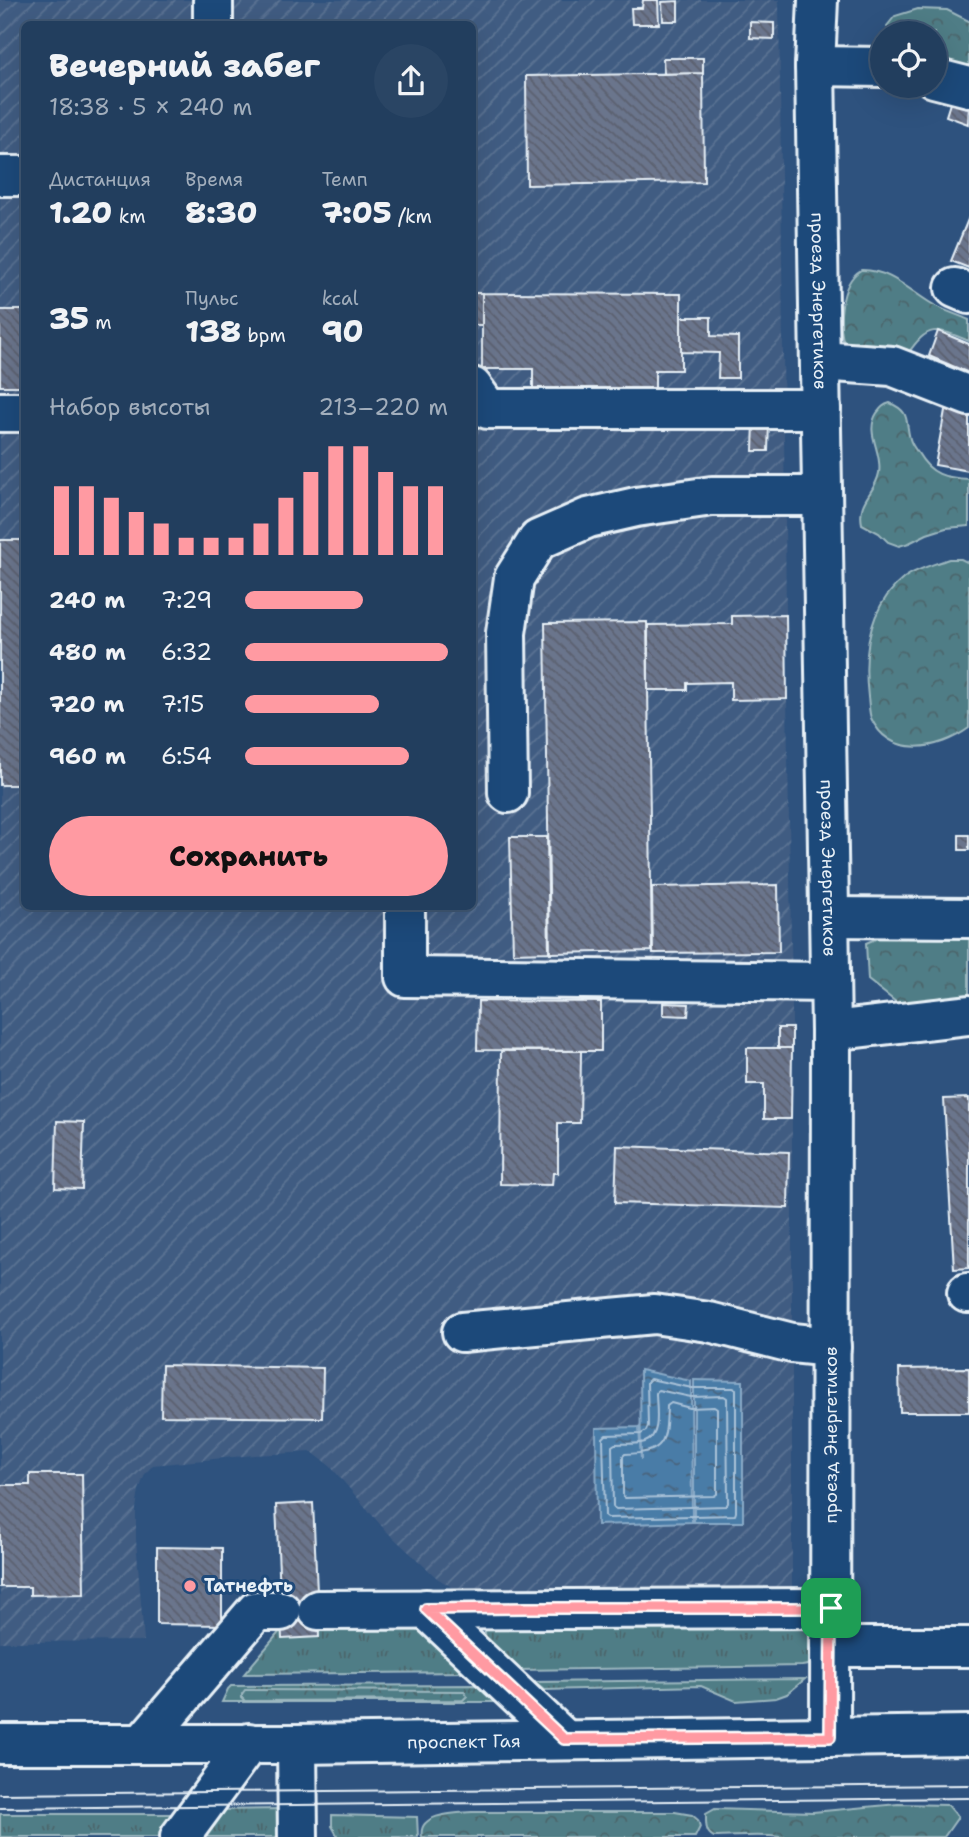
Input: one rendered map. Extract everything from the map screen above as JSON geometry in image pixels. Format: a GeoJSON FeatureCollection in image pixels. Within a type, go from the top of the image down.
{"type":"FeatureCollection","features":[{"type":"Feature","properties":{"kind":"street"},"geometry":{"type":"LineString","coordinates":[[213,0],[213,21]]}},
{"type":"Feature","properties":{"kind":"street","name":"проезд Энергетиков"},"geometry":{"type":"LineString","coordinates":[[818,0],[815,66],[831,1031],[830,1737]]}},
{"type":"Feature","properties":{"kind":"street"},"geometry":{"type":"LineString","coordinates":[[815,66],[870,67]]}},
{"type":"Feature","properties":{"kind":"street"},"geometry":{"type":"LineString","coordinates":[[947,81],[969,87]]}},
{"type":"Feature","properties":{"kind":"street"},"geometry":{"type":"LineString","coordinates":[[0,176],[21,176]]}},
{"type":"Feature","properties":{"kind":"street"},"geometry":{"type":"LineString","coordinates":[[820,361],[892,366],[969,396]]}},
{"type":"Feature","properties":{"kind":"street"},"geometry":{"type":"LineString","coordinates":[[476,392],[488,409],[821,409]]}},
{"type":"Feature","properties":{"kind":"street"},"geometry":{"type":"LineString","coordinates":[[0,412],[21,412]]}},
{"type":"Feature","properties":{"kind":"street"},"geometry":{"type":"LineString","coordinates":[[508,793],[506,633],[514,578],[538,540],[588,518],[636,507],[712,496],[822,496]]}},
{"type":"Feature","properties":{"kind":"street"},"geometry":{"type":"LineString","coordinates":[[405,910],[405,978],[830,982]]}},
{"type":"Feature","properties":{"kind":"street"},"geometry":{"type":"LineString","coordinates":[[829,917],[969,918]]}},
{"type":"Feature","properties":{"kind":"street"},"geometry":{"type":"LineString","coordinates":[[831,1031],[969,1015]]}},
{"type":"Feature","properties":{"kind":"street"},"geometry":{"type":"LineString","coordinates":[[462,1332],[654,1314],[709,1322],[792,1343],[831,1347]]}},
{"type":"Feature","properties":{"kind":"street"},"geometry":{"type":"LineString","coordinates":[[318,1610],[831,1608]]}},
{"type":"Feature","properties":{"kind":"street"},"geometry":{"type":"LineString","coordinates":[[426,1609],[564,1739]]}},
{"type":"Feature","properties":{"kind":"street"},"geometry":{"type":"LineString","coordinates":[[144,1743],[257,1611],[281,1611]]}},
{"type":"Feature","properties":{"kind":"street"},"geometry":{"type":"LineString","coordinates":[[831,1647],[969,1647]]}},
{"type":"Feature","properties":{"kind":"street","name":"проспект Гая"},"geometry":{"type":"LineString","coordinates":[[0,1744],[297,1744],[969,1735]]}},
{"type":"Feature","properties":{"kind":"street"},"geometry":{"type":"LineString","coordinates":[[180,1837],[249,1743]]}},
{"type":"Feature","properties":{"kind":"street"},"geometry":{"type":"LineString","coordinates":[[297,1744],[298,1837]]}},
{"type":"Feature","properties":{"kind":"shaded area"},"geometry":{"type":"Polygon","coordinates":[[[0,0],[779,0],[792,1002],[792,1593],[461,1593],[437,1578],[385,1530],[330,1466],[312,1452],[254,1455],[153,1465],[145,1474],[136,1509],[144,1641],[0,1642],[0,0]]]}},
{"type":"Feature","properties":{"kind":"green space"},"geometry":{"type":"Polygon","coordinates":[[[918,9],[947,10],[969,21],[969,75],[947,66],[947,21],[891,21],[895,16],[918,9]]]}},
{"type":"Feature","properties":{"kind":"green space"},"geometry":{"type":"Polygon","coordinates":[[[861,270],[889,276],[934,305],[969,320],[969,341],[934,331],[921,338],[907,355],[846,348],[841,329],[844,295],[848,284],[861,270]]]}},
{"type":"Feature","properties":{"kind":"green space"},"geometry":{"type":"Polygon","coordinates":[[[890,403],[904,414],[911,442],[928,466],[939,474],[969,479],[969,526],[946,528],[899,546],[888,542],[879,533],[862,524],[862,509],[877,480],[880,465],[872,428],[877,413],[890,403]]]}},
{"type":"Feature","properties":{"kind":"green space"},"geometry":{"type":"Polygon","coordinates":[[[949,559],[961,559],[969,563],[969,728],[957,736],[930,745],[902,745],[879,731],[870,716],[866,664],[871,632],[882,603],[904,578],[949,559]]]}},
{"type":"Feature","properties":{"kind":"green space"},"geometry":{"type":"Polygon","coordinates":[[[901,928],[969,929],[969,1009],[901,1006],[868,980],[866,943],[901,928]]]}},
{"type":"Feature","properties":{"kind":"green space"},"geometry":{"type":"Polygon","coordinates":[[[803,1624],[817,1631],[811,1661],[802,1666],[517,1670],[486,1639],[484,1627],[803,1624]]]}},
{"type":"Feature","properties":{"kind":"green space"},"geometry":{"type":"Polygon","coordinates":[[[420,1627],[472,1672],[244,1674],[281,1630],[420,1627]]]}},
{"type":"Feature","properties":{"kind":"green space"},"geometry":{"type":"Polygon","coordinates":[[[805,1679],[787,1694],[776,1698],[736,1701],[701,1686],[544,1690],[534,1682],[805,1679]]]}},
{"type":"Feature","properties":{"kind":"green space"},"geometry":{"type":"Polygon","coordinates":[[[487,1685],[498,1702],[222,1702],[231,1686],[487,1685]]]}},
{"type":"Feature","properties":{"kind":"green space"},"geometry":{"type":"Polygon","coordinates":[[[245,1690],[464,1691],[467,1696],[463,1700],[245,1701],[242,1694],[245,1690]]]}},
{"type":"Feature","properties":{"kind":"green space"},"geometry":{"type":"Polygon","coordinates":[[[898,1804],[948,1805],[958,1817],[944,1837],[714,1837],[709,1833],[706,1824],[706,1814],[715,1809],[813,1812],[898,1804]]]}},
{"type":"Feature","properties":{"kind":"green space"},"geometry":{"type":"Polygon","coordinates":[[[280,1809],[285,1837],[194,1837],[220,1810],[280,1809]]]}},
{"type":"Feature","properties":{"kind":"green space"},"geometry":{"type":"Polygon","coordinates":[[[472,1812],[675,1812],[692,1815],[698,1820],[700,1827],[695,1837],[422,1837],[425,1823],[431,1819],[472,1812]]]}},
{"type":"Feature","properties":{"kind":"green space"},"geometry":{"type":"Polygon","coordinates":[[[0,1814],[188,1814],[172,1837],[0,1837],[0,1814]]]}},
{"type":"Feature","properties":{"kind":"green space"},"geometry":{"type":"Polygon","coordinates":[[[332,1815],[417,1817],[418,1837],[338,1837],[332,1826],[332,1815]]]}},
{"type":"Feature","properties":{"kind":"water"},"geometry":{"type":"Polygon","coordinates":[[[640,1370],[691,1381],[692,1522],[597,1525],[596,1428],[639,1427],[641,1460],[640,1370]]]}},
{"type":"Feature","properties":{"kind":"water"},"geometry":{"type":"Polygon","coordinates":[[[694,1380],[743,1381],[743,1522],[694,1522],[694,1380]]]}},
{"type":"Feature","properties":{"kind":"building"},"geometry":{"type":"Polygon","coordinates":[[[643,0],[658,0],[659,24],[632,24],[631,8],[642,8],[643,0]]]}},
{"type":"Feature","properties":{"kind":"building"},"geometry":{"type":"Polygon","coordinates":[[[678,1],[678,21],[663,21],[662,2],[678,1]]]}},
{"type":"Feature","properties":{"kind":"building"},"geometry":{"type":"Polygon","coordinates":[[[750,22],[774,23],[774,39],[750,38],[750,22]]]}},
{"type":"Feature","properties":{"kind":"building"},"geometry":{"type":"Polygon","coordinates":[[[663,58],[703,58],[703,73],[664,74],[663,58]]]}},
{"type":"Feature","properties":{"kind":"building"},"geometry":{"type":"Polygon","coordinates":[[[703,73],[704,182],[527,185],[526,76],[703,73]]]}},
{"type":"Feature","properties":{"kind":"building"},"geometry":{"type":"Polygon","coordinates":[[[951,100],[969,106],[968,124],[946,116],[951,100]]]}},
{"type":"Feature","properties":{"kind":"building"},"geometry":{"type":"Polygon","coordinates":[[[969,217],[969,268],[951,261],[969,217]]]}},
{"type":"Feature","properties":{"kind":"building"},"geometry":{"type":"Polygon","coordinates":[[[476,293],[482,293],[482,325],[476,325],[476,293]]]}},
{"type":"Feature","properties":{"kind":"building"},"geometry":{"type":"Polygon","coordinates":[[[482,293],[681,294],[681,370],[655,370],[655,391],[533,390],[533,369],[482,369],[482,293]]]}},
{"type":"Feature","properties":{"kind":"building"},"geometry":{"type":"Polygon","coordinates":[[[0,310],[21,310],[21,386],[0,386],[0,310]]]}},
{"type":"Feature","properties":{"kind":"building"},"geometry":{"type":"Polygon","coordinates":[[[681,317],[711,317],[711,336],[738,337],[738,378],[718,378],[719,353],[681,352],[681,317]]]}},
{"type":"Feature","properties":{"kind":"building"},"geometry":{"type":"Polygon","coordinates":[[[938,331],[969,344],[969,373],[929,356],[938,331]]]}},
{"type":"Feature","properties":{"kind":"building"},"geometry":{"type":"Polygon","coordinates":[[[946,405],[969,409],[969,471],[935,465],[946,405]]]}},
{"type":"Feature","properties":{"kind":"building"},"geometry":{"type":"Polygon","coordinates":[[[754,422],[769,422],[768,451],[753,451],[754,422]]]}},
{"type":"Feature","properties":{"kind":"building"},"geometry":{"type":"Polygon","coordinates":[[[0,540],[21,540],[21,785],[0,785],[0,540]]]}},
{"type":"Feature","properties":{"kind":"building"},"geometry":{"type":"Polygon","coordinates":[[[786,615],[787,699],[731,700],[731,682],[687,683],[687,690],[648,690],[648,625],[732,624],[732,616],[786,615]]]}},
{"type":"Feature","properties":{"kind":"building"},"geometry":{"type":"Polygon","coordinates":[[[647,622],[652,951],[550,953],[545,623],[647,622]]]}},
{"type":"Feature","properties":{"kind":"building"},"geometry":{"type":"Polygon","coordinates":[[[959,835],[969,835],[969,850],[959,850],[959,835]]]}},
{"type":"Feature","properties":{"kind":"building"},"geometry":{"type":"Polygon","coordinates":[[[510,837],[547,837],[549,952],[513,953],[510,837]]]}},
{"type":"Feature","properties":{"kind":"building"},"geometry":{"type":"Polygon","coordinates":[[[778,885],[779,952],[653,953],[652,887],[778,885]]]}},
{"type":"Feature","properties":{"kind":"building"},"geometry":{"type":"Polygon","coordinates":[[[478,1001],[601,1002],[601,1051],[477,1050],[478,1001]]]}},
{"type":"Feature","properties":{"kind":"building"},"geometry":{"type":"Polygon","coordinates":[[[663,1003],[689,1004],[688,1016],[663,1015],[663,1003]]]}},
{"type":"Feature","properties":{"kind":"building"},"geometry":{"type":"Polygon","coordinates":[[[778,1028],[792,1028],[792,1048],[778,1048],[778,1028]]]}},
{"type":"Feature","properties":{"kind":"building"},"geometry":{"type":"Polygon","coordinates":[[[747,1048],[792,1048],[791,1119],[764,1119],[764,1084],[747,1084],[747,1048]]]}},
{"type":"Feature","properties":{"kind":"building"},"geometry":{"type":"Polygon","coordinates":[[[501,1051],[581,1051],[580,1123],[558,1123],[558,1173],[553,1173],[552,1185],[500,1184],[501,1051]]]}},
{"type":"Feature","properties":{"kind":"building"},"geometry":{"type":"Polygon","coordinates":[[[969,1098],[969,1268],[954,1269],[944,1099],[969,1098]]]}},
{"type":"Feature","properties":{"kind":"building"},"geometry":{"type":"Polygon","coordinates":[[[57,1121],[84,1122],[82,1189],[55,1188],[57,1121]]]}},
{"type":"Feature","properties":{"kind":"building"},"geometry":{"type":"Polygon","coordinates":[[[617,1146],[789,1152],[788,1208],[615,1203],[617,1146]]]}},
{"type":"Feature","properties":{"kind":"building"},"geometry":{"type":"Polygon","coordinates":[[[162,1365],[323,1368],[322,1418],[161,1416],[162,1365]]]}},
{"type":"Feature","properties":{"kind":"building"},"geometry":{"type":"Polygon","coordinates":[[[969,1368],[969,1412],[900,1412],[899,1369],[969,1368]]]}},
{"type":"Feature","properties":{"kind":"building"},"geometry":{"type":"Polygon","coordinates":[[[30,1474],[82,1474],[84,1594],[30,1595],[30,1587],[0,1587],[0,1485],[30,1485],[30,1474]]]}},
{"type":"Feature","properties":{"kind":"building"},"geometry":{"type":"Polygon","coordinates":[[[313,1503],[319,1637],[282,1639],[276,1505],[313,1503]]]}},
{"type":"Feature","properties":{"kind":"building","name":"Татнефть"},"geometry":{"type":"Polygon","coordinates":[[[157,1547],[222,1548],[222,1625],[157,1624],[157,1547]]]}},
{"type":"Feature","properties":{"kind":"tram line"},"geometry":{"type":"LineString","coordinates":[[0,1794],[969,1785]]}},
{"type":"Feature","properties":{"kind":"tram line"},"geometry":{"type":"LineString","coordinates":[[0,1808],[969,1798]]}},
{"type":"Feature","properties":{"kind":"place","name":"Татнефть"},"geometry":{"type":"Point","coordinates":[190,1586]}},
{"type":"Feature","properties":{"kind":"route"},"geometry":{"type":"LineString","coordinates":[[527,1608],[831,1608],[830,1737],[564,1739],[426,1609],[527,1608]]}}]}
